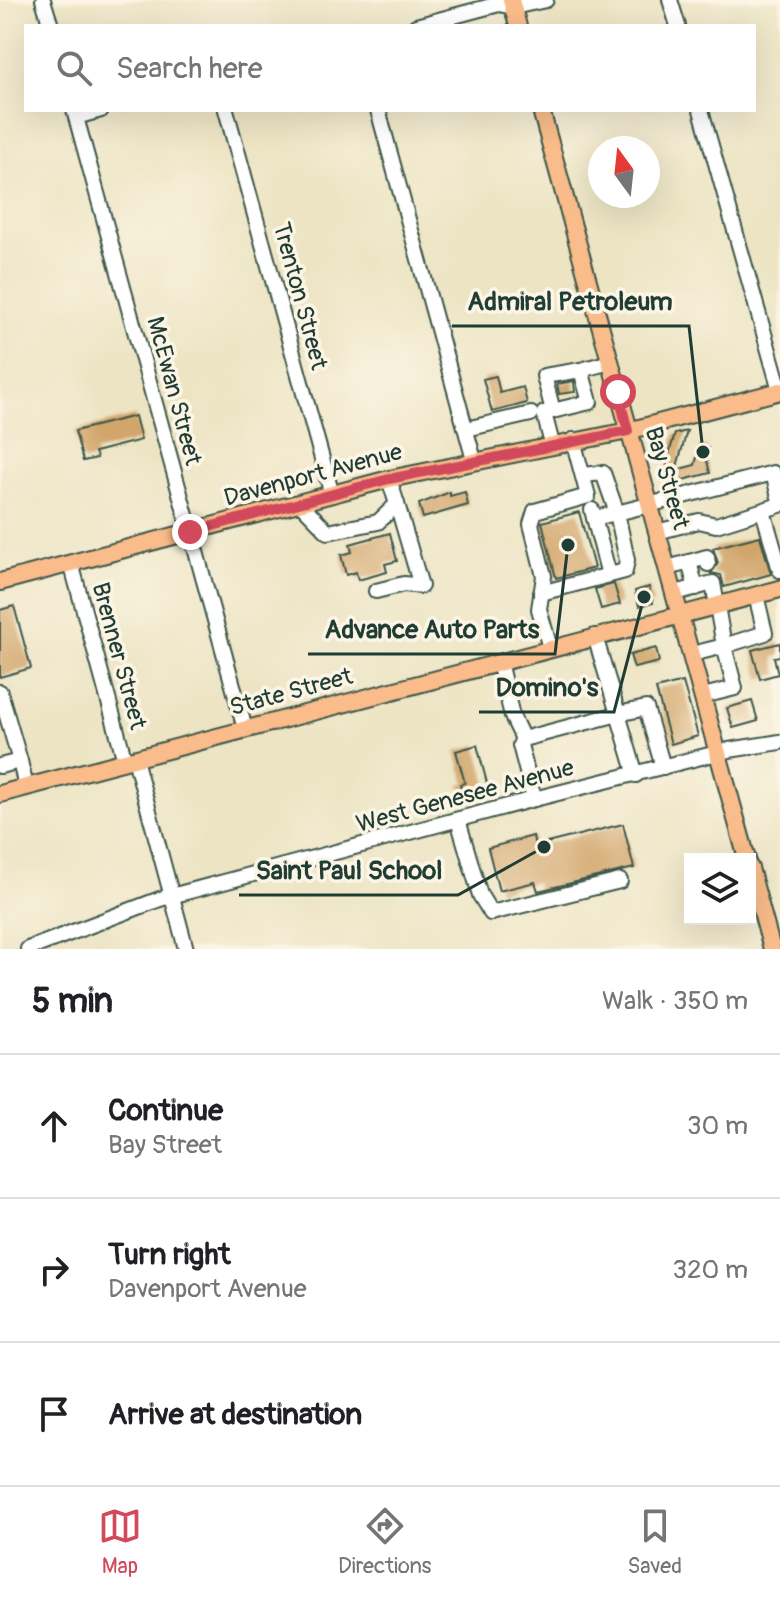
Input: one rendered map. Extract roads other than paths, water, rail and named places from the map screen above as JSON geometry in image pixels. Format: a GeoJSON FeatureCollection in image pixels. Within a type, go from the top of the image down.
{"type":"FeatureCollection","features":[{"type":"Feature","properties":{"kind":"main road"},"geometry":{"type":"LineString","coordinates":[[512,3],[517,24]]}},
{"type":"Feature","properties":{"kind":"main road","name":"Bay Street"},"geometry":{"type":"LineString","coordinates":[[542,112],[745,853]]}},
{"type":"Feature","properties":{"kind":"main road","name":"Davenport Avenue"},"geometry":{"type":"LineString","coordinates":[[1,586],[71,563],[389,479],[628,431],[780,390]]}},
{"type":"Feature","properties":{"kind":"main road","name":"State Street"},"geometry":{"type":"LineString","coordinates":[[0,794],[780,589]]}},
{"type":"Feature","properties":{"kind":"main road"},"geometry":{"type":"LineString","coordinates":[[756,890],[772,949]]}},
{"type":"Feature","properties":{"kind":"street"},"geometry":{"type":"LineString","coordinates":[[43,0],[50,24]]}},
{"type":"Feature","properties":{"kind":"street"},"geometry":{"type":"LineString","coordinates":[[424,24],[499,4],[546,0]]}},
{"type":"Feature","properties":{"kind":"street"},"geometry":{"type":"LineString","coordinates":[[670,0],[677,24]]}},
{"type":"Feature","properties":{"kind":"street","name":"Trenton Street"},"geometry":{"type":"LineString","coordinates":[[227,112],[332,495]]}},
{"type":"Feature","properties":{"kind":"street"},"geometry":{"type":"LineString","coordinates":[[379,112],[474,460]]}},
{"type":"Feature","properties":{"kind":"street"},"geometry":{"type":"LineString","coordinates":[[702,112],[780,390]]}},
{"type":"Feature","properties":{"kind":"street","name":"McEwan Street"},"geometry":{"type":"LineString","coordinates":[[75,113],[245,729]]}},
{"type":"Feature","properties":{"kind":"street"},"geometry":{"type":"LineString","coordinates":[[553,411],[544,376],[610,362]]}},
{"type":"Feature","properties":{"kind":"street"},"geometry":{"type":"LineString","coordinates":[[552,444],[544,413],[590,402],[581,370]]}},
{"type":"Feature","properties":{"kind":"street"},"geometry":{"type":"LineString","coordinates":[[466,429],[531,414]]}},
{"type":"Feature","properties":{"kind":"street"},"geometry":{"type":"LineString","coordinates":[[573,440],[609,575]]}},
{"type":"Feature","properties":{"kind":"street"},"geometry":{"type":"LineString","coordinates":[[541,593],[628,567],[617,513],[603,473],[583,475]]}},
{"type":"Feature","properties":{"kind":"street"},"geometry":{"type":"LineString","coordinates":[[594,518],[773,473],[780,503],[716,525],[699,521],[657,532]]}},
{"type":"Feature","properties":{"kind":"street"},"geometry":{"type":"LineString","coordinates":[[376,591],[404,584],[421,586],[389,479]]}},
{"type":"Feature","properties":{"kind":"street"},"geometry":{"type":"LineString","coordinates":[[550,648],[539,609],[544,576],[532,517],[541,509],[588,496]]}},
{"type":"Feature","properties":{"kind":"street"},"geometry":{"type":"LineString","coordinates":[[300,503],[328,532],[378,522],[397,504]]}},
{"type":"Feature","properties":{"kind":"street"},"geometry":{"type":"LineString","coordinates":[[763,511],[780,570]]}},
{"type":"Feature","properties":{"kind":"street"},"geometry":{"type":"LineString","coordinates":[[689,562],[696,588]]}},
{"type":"Feature","properties":{"kind":"street"},"geometry":{"type":"LineString","coordinates":[[668,568],[689,562],[710,570]]}},
{"type":"Feature","properties":{"kind":"street","name":"Brenner Street"},"geometry":{"type":"LineString","coordinates":[[71,563],[186,949]]}},
{"type":"Feature","properties":{"kind":"street"},"geometry":{"type":"LineString","coordinates":[[675,593],[696,588],[710,570]]}},
{"type":"Feature","properties":{"kind":"street"},"geometry":{"type":"LineString","coordinates":[[703,696],[735,688],[710,570]]}},
{"type":"Feature","properties":{"kind":"street"},"geometry":{"type":"LineString","coordinates":[[692,654],[765,633],[756,595]]}},
{"type":"Feature","properties":{"kind":"street"},"geometry":{"type":"LineString","coordinates":[[595,636],[636,775]]}},
{"type":"Feature","properties":{"kind":"street"},"geometry":{"type":"LineString","coordinates":[[499,662],[512,716],[523,739]]}},
{"type":"Feature","properties":{"kind":"street"},"geometry":{"type":"LineString","coordinates":[[0,692],[26,787]]}},
{"type":"Feature","properties":{"kind":"street"},"geometry":{"type":"LineString","coordinates":[[534,799],[520,745],[523,739],[618,714],[646,708],[663,767]]}},
{"type":"Feature","properties":{"kind":"street","name":"West Genesee Avenue"},"geometry":{"type":"LineString","coordinates":[[28,949],[172,896],[534,799],[718,753],[780,742]]}},
{"type":"Feature","properties":{"kind":"street"},"geometry":{"type":"LineString","coordinates":[[0,766],[20,761]]}},
{"type":"Feature","properties":{"kind":"street"},"geometry":{"type":"LineString","coordinates":[[458,820],[480,895],[491,913],[620,881]]}},
{"type":"Feature","properties":{"kind":"place","name":"Admiral Petroleum"},"geometry":{"type":"Point","coordinates":[703,452]}},
{"type":"Feature","properties":{"kind":"place","name":"Advance Auto Parts"},"geometry":{"type":"Point","coordinates":[568,545]}},
{"type":"Feature","properties":{"kind":"place","name":"Domino's"},"geometry":{"type":"Point","coordinates":[644,597]}},
{"type":"Feature","properties":{"kind":"place","name":"Saint Paul School"},"geometry":{"type":"Point","coordinates":[544,847]}}]}
